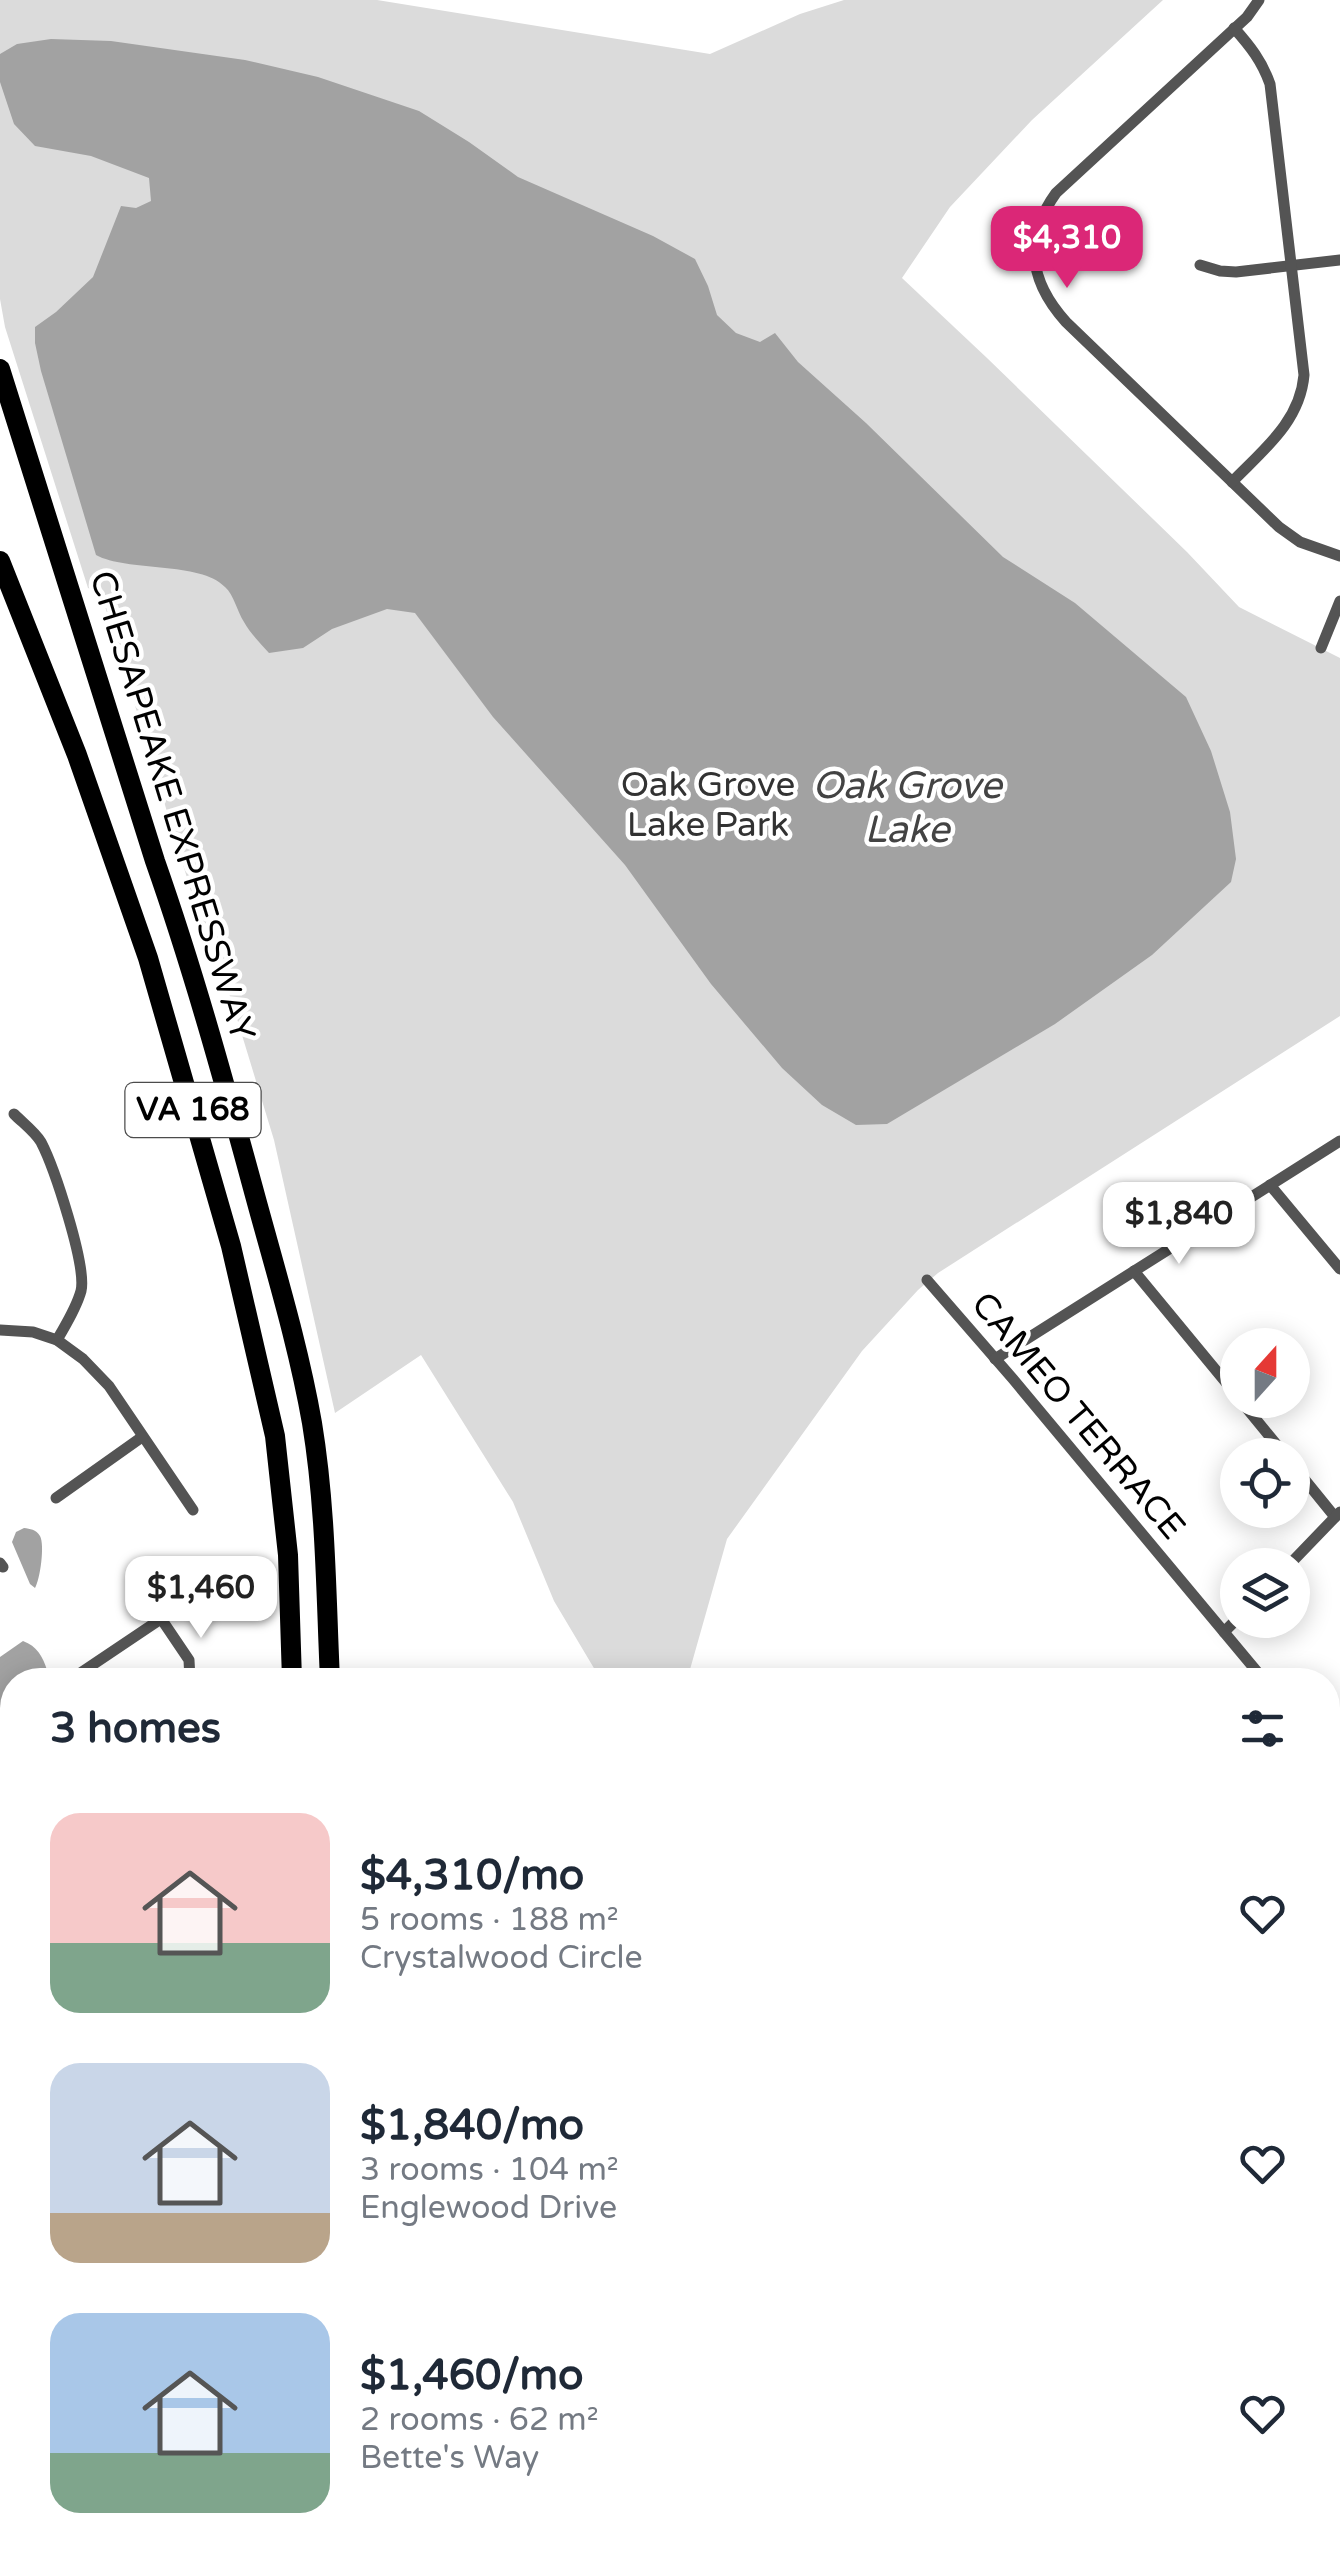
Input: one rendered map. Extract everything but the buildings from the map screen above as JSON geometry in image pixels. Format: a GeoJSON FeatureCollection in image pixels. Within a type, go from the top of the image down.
{"type":"FeatureCollection","features":[{"type":"Feature","properties":{"kind":"highway","name":"CHESAPEAKE EXPRESSWAY"},"geometry":{"type":"LineString","coordinates":[[0,370],[179,928],[292,1332],[312,1424],[321,1508],[329,1668]]}},
{"type":"Feature","properties":{"kind":"highway","name":"CHESAPEAKE EXPRESSWAY"},"geometry":{"type":"LineString","coordinates":[[0,561],[77,755],[130,906],[172,1037],[230,1246],[276,1436],[288,1555],[292,1668]]}},
{"type":"Feature","properties":{"kind":"street"},"geometry":{"type":"LineString","coordinates":[[1260,0],[1247,17],[1056,192],[1038,225],[1034,259],[1038,280],[1057,312],[1232,482],[1291,537],[1340,556]]}},
{"type":"Feature","properties":{"kind":"street"},"geometry":{"type":"LineString","coordinates":[[1232,482],[1284,428],[1295,411],[1304,367],[1270,84],[1254,51],[1234,28]]}},
{"type":"Feature","properties":{"kind":"street"},"geometry":{"type":"LineString","coordinates":[[1200,265],[1236,272],[1340,260]]}},
{"type":"Feature","properties":{"kind":"street"},"geometry":{"type":"LineString","coordinates":[[1321,648],[1340,600]]}},
{"type":"Feature","properties":{"kind":"street"},"geometry":{"type":"LineString","coordinates":[[14,1114],[39,1138],[82,1264],[82,1288],[72,1316],[57,1340]]}},
{"type":"Feature","properties":{"kind":"street"},"geometry":{"type":"LineString","coordinates":[[996,1359],[1340,1141]]}},
{"type":"Feature","properties":{"kind":"street"},"geometry":{"type":"LineString","coordinates":[[1270,1185],[1340,1269]]}},
{"type":"Feature","properties":{"kind":"street"},"geometry":{"type":"LineString","coordinates":[[1134,1272],[1220,1377]]}},
{"type":"Feature","properties":{"kind":"street","name":"CAMEO TERRACE"},"geometry":{"type":"LineString","coordinates":[[927,1280],[1220,1627]]}},
{"type":"Feature","properties":{"kind":"street"},"geometry":{"type":"LineString","coordinates":[[0,1330],[33,1332],[57,1340],[83,1360],[102,1379],[193,1510]]}},
{"type":"Feature","properties":{"kind":"street"},"geometry":{"type":"LineString","coordinates":[[1254,1418],[1271,1438]]}},
{"type":"Feature","properties":{"kind":"street"},"geometry":{"type":"LineString","coordinates":[[56,1498],[142,1437]]}},
{"type":"Feature","properties":{"kind":"street"},"geometry":{"type":"LineString","coordinates":[[1305,1548],[1338,1514],[1310,1484]]}},
{"type":"Feature","properties":{"kind":"street"},"geometry":{"type":"LineString","coordinates":[[88,1668],[198,1594]]}},
{"type":"Feature","properties":{"kind":"street"},"geometry":{"type":"LineString","coordinates":[[162,1620],[189,1660],[189,1668]]}},
{"type":"Feature","properties":{"kind":"street","name":"CAMEO TERRACE"},"geometry":{"type":"LineString","coordinates":[[1229,1638],[1254,1668]]}},
{"type":"Feature","properties":{"kind":"green space","name":"Oak Grove Lake Park"},"geometry":{"type":"Polygon","coordinates":[[[0,0],[377,0],[710,54],[800,14],[844,0],[1163,0],[1032,120],[950,207],[902,278],[1187,552],[1239,607],[1340,658],[1340,1016],[938,1273],[918,1290],[862,1351],[727,1539],[690,1668],[594,1668],[554,1601],[513,1502],[421,1355],[335,1413],[274,1140],[231,999],[191,891],[101,593],[88,588],[5,327],[0,299],[0,0]]]}},
{"type":"Feature","properties":{"kind":"water","name":"Oak Grove Lake"},"geometry":{"type":"Polygon","coordinates":[[[51,39],[111,41],[245,60],[318,77],[419,111],[518,177],[653,236],[695,259],[717,315],[736,333],[760,342],[775,333],[798,362],[1003,557],[1075,603],[1186,697],[1211,751],[1230,812],[1236,859],[1231,882],[1152,955],[1055,1024],[887,1124],[856,1125],[822,1105],[782,1068],[711,984],[625,865],[493,717],[415,613],[387,609],[332,629],[303,648],[269,653],[246,626],[228,590],[214,579],[96,555],[41,371],[35,327],[93,277],[121,206],[136,208],[151,201],[149,178],[91,156],[35,146],[14,124],[0,82],[0,54],[17,44],[51,39]]]}},
{"type":"Feature","properties":{"kind":"water"},"geometry":{"type":"Polygon","coordinates":[[[24,1528],[37,1532],[41,1540],[35,1588],[12,1542],[16,1532],[24,1528]]]}},
{"type":"Feature","properties":{"kind":"water"},"geometry":{"type":"Polygon","coordinates":[[[23,1641],[39,1652],[46,1668],[0,1668],[0,1657],[23,1641]]]}}]}
